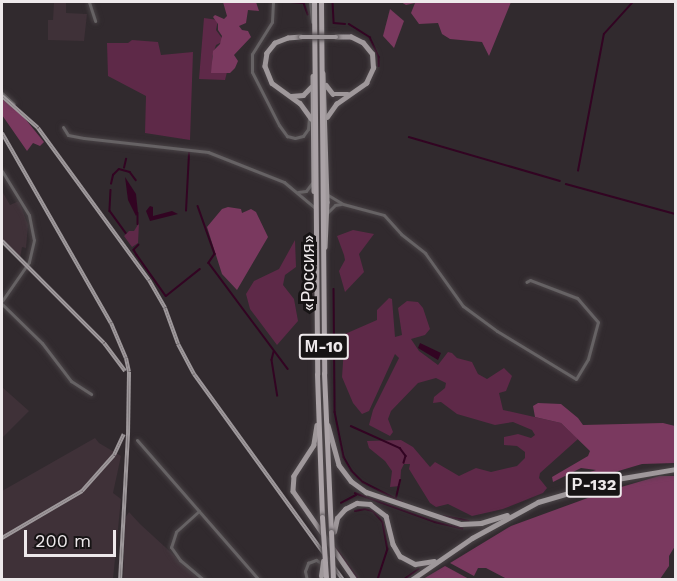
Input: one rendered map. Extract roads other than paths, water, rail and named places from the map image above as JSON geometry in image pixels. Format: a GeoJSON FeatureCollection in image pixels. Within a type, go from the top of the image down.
{"type":"FeatureCollection","features":[{"type":"Feature","properties":{"kind":"highway","name":"«Россия»"},"geometry":{"type":"LineString","coordinates":[[312,2],[318,61],[322,164],[323,578]]}},
{"type":"Feature","properties":{"kind":"highway","name":"«Россия»"},"geometry":{"type":"LineString","coordinates":[[321,2],[316,212],[322,402],[334,579]]}},
{"type":"Feature","properties":{"kind":"main road"},"geometry":{"type":"LineString","coordinates":[[312,122],[308,113],[291,96],[270,81],[265,69],[265,60],[269,50],[278,41],[301,36],[336,37],[359,41],[373,57],[373,68],[369,79],[333,107],[326,123]]}},
{"type":"Feature","properties":{"kind":"main road"},"geometry":{"type":"LineString","coordinates":[[318,61],[325,83],[326,123],[322,164]]}},
{"type":"Feature","properties":{"kind":"main road"},"geometry":{"type":"LineString","coordinates":[[316,204],[312,183],[311,85],[318,61]]}},
{"type":"Feature","properties":{"kind":"main road"},"geometry":{"type":"LineString","coordinates":[[325,83],[333,94],[351,93]]}},
{"type":"Feature","properties":{"kind":"main road"},"geometry":{"type":"LineString","coordinates":[[291,96],[303,95],[311,85]]}},
{"type":"Feature","properties":{"kind":"main road"},"geometry":{"type":"LineString","coordinates":[[323,259],[327,213],[325,139]]}},
{"type":"Feature","properties":{"kind":"main road"},"geometry":{"type":"LineString","coordinates":[[322,402],[334,452],[342,469],[354,484],[375,496],[447,521],[467,524],[485,522],[516,512]]}},
{"type":"Feature","properties":{"kind":"main road"},"geometry":{"type":"LineString","coordinates":[[322,402],[314,445],[294,476],[293,489],[355,579]]}},
{"type":"Feature","properties":{"kind":"main road","name":"Р-132"},"geometry":{"type":"LineString","coordinates":[[411,579],[472,537],[516,512],[576,490],[629,476],[675,469]]}},
{"type":"Feature","properties":{"kind":"main road"},"geometry":{"type":"LineString","coordinates":[[332,532],[337,518],[345,509],[357,503],[370,504],[384,514],[396,550],[405,560],[421,565],[441,558]]}},
{"type":"Feature","properties":{"kind":"main road"},"geometry":{"type":"LineString","coordinates":[[467,524],[472,531],[472,537]]}},
{"type":"Feature","properties":{"kind":"street"},"geometry":{"type":"LineString","coordinates":[[89,2],[95,21]]}},
{"type":"Feature","properties":{"kind":"street"},"geometry":{"type":"LineString","coordinates":[[273,2],[272,22],[252,54],[252,72],[287,136],[298,138],[305,134],[308,113]]}},
{"type":"Feature","properties":{"kind":"street"},"geometry":{"type":"LineString","coordinates":[[305,2],[310,8]]}},
{"type":"Feature","properties":{"kind":"street"},"geometry":{"type":"LineString","coordinates":[[312,2],[310,8],[315,42]]}},
{"type":"Feature","properties":{"kind":"street"},"geometry":{"type":"LineString","coordinates":[[2,93],[14,104]]}},
{"type":"Feature","properties":{"kind":"street"},"geometry":{"type":"LineString","coordinates":[[63,127],[65,134],[84,138],[208,152],[284,182],[312,204],[316,212]]}},
{"type":"Feature","properties":{"kind":"street"},"geometry":{"type":"LineString","coordinates":[[2,171],[28,215],[34,240],[29,262],[2,303],[42,343],[71,381],[91,394]]}},
{"type":"Feature","properties":{"kind":"street"},"geometry":{"type":"LineString","coordinates":[[296,192],[306,191],[312,183]]}},
{"type":"Feature","properties":{"kind":"street"},"geometry":{"type":"LineString","coordinates":[[327,192],[333,199],[343,204],[384,215],[401,234],[424,253],[463,306],[497,331],[576,379],[588,359],[598,322],[577,298],[530,280],[526,282]]}},
{"type":"Feature","properties":{"kind":"street"},"geometry":{"type":"LineString","coordinates":[[327,213],[335,205],[343,204]]}},
{"type":"Feature","properties":{"kind":"street"},"geometry":{"type":"LineString","coordinates":[[137,440],[259,579]]}},
{"type":"Feature","properties":{"kind":"street"},"geometry":{"type":"LineString","coordinates":[[199,511],[176,531],[171,547],[180,560],[204,579]]}},
{"type":"Feature","properties":{"kind":"street"},"geometry":{"type":"LineString","coordinates":[[307,579],[306,567],[316,560],[334,579]]}},
{"type":"Feature","properties":{"kind":"waterway"},"geometry":{"type":"LineString","coordinates":[[291,2],[304,3],[308,14]]}},
{"type":"Feature","properties":{"kind":"waterway"},"geometry":{"type":"LineString","coordinates":[[333,2],[334,23],[345,24]]}},
{"type":"Feature","properties":{"kind":"waterway"},"geometry":{"type":"LineString","coordinates":[[578,171],[604,34],[633,2]]}},
{"type":"Feature","properties":{"kind":"waterway"},"geometry":{"type":"LineString","coordinates":[[349,24],[370,37],[379,57],[379,66]]}},
{"type":"Feature","properties":{"kind":"waterway"},"geometry":{"type":"LineString","coordinates":[[409,137],[560,181]]}},
{"type":"Feature","properties":{"kind":"waterway"},"geometry":{"type":"LineString","coordinates":[[186,211],[189,153]]}},
{"type":"Feature","properties":{"kind":"waterway"},"geometry":{"type":"LineString","coordinates":[[124,168],[126,159]]}},
{"type":"Feature","properties":{"kind":"waterway"},"geometry":{"type":"LineString","coordinates":[[111,184],[113,175],[119,169],[130,172],[136,180]]}},
{"type":"Feature","properties":{"kind":"waterway"},"geometry":{"type":"LineString","coordinates":[[566,184],[676,214]]}},
{"type":"Feature","properties":{"kind":"waterway"},"geometry":{"type":"LineString","coordinates":[[111,190],[110,211],[126,233]]}},
{"type":"Feature","properties":{"kind":"waterway"},"geometry":{"type":"LineString","coordinates":[[198,206],[215,254],[209,263],[288,369]]}},
{"type":"Feature","properties":{"kind":"waterway"},"geometry":{"type":"LineString","coordinates":[[138,213],[138,224]]}},
{"type":"Feature","properties":{"kind":"waterway"},"geometry":{"type":"LineString","coordinates":[[139,245],[134,250],[166,296],[200,269]]}},
{"type":"Feature","properties":{"kind":"waterway"},"geometry":{"type":"LineString","coordinates":[[334,289],[335,412],[344,457],[352,471],[363,482],[402,502]]}},
{"type":"Feature","properties":{"kind":"waterway"},"geometry":{"type":"LineString","coordinates":[[274,352],[272,360],[278,396]]}},
{"type":"Feature","properties":{"kind":"waterway"},"geometry":{"type":"LineString","coordinates":[[351,426],[400,448],[406,456],[404,463]]}},
{"type":"Feature","properties":{"kind":"waterway"},"geometry":{"type":"LineString","coordinates":[[396,498],[400,480]]}},
{"type":"Feature","properties":{"kind":"waterway"},"geometry":{"type":"LineString","coordinates":[[355,493],[435,522],[462,528]]}},
{"type":"Feature","properties":{"kind":"waterway"},"geometry":{"type":"LineString","coordinates":[[341,503],[356,495]]}},
{"type":"Feature","properties":{"kind":"waterway"},"geometry":{"type":"LineString","coordinates":[[355,511],[365,509],[373,511],[383,522],[388,549],[378,580]]}},
{"type":"Feature","properties":{"kind":"waterway"},"geometry":{"type":"LineString","coordinates":[[444,516],[469,521]]}},
{"type":"Feature","properties":{"kind":"waterway"},"geometry":{"type":"LineString","coordinates":[[334,545],[359,580]]}},
{"type":"Feature","properties":{"kind":"waterway"},"geometry":{"type":"LineString","coordinates":[[403,580],[419,569]]}},
{"type":"Feature","properties":{"kind":"railway"},"geometry":{"type":"LineString","coordinates":[[2,96],[38,128],[149,280],[165,308],[178,344],[194,374],[343,580]]}},
{"type":"Feature","properties":{"kind":"railway"},"geometry":{"type":"LineString","coordinates":[[2,133],[111,323],[126,358],[129,372],[128,434],[120,580]]}},
{"type":"Feature","properties":{"kind":"railway"},"geometry":{"type":"LineString","coordinates":[[2,241],[104,343],[125,371]]}},
{"type":"Feature","properties":{"kind":"railway"},"geometry":{"type":"LineString","coordinates":[[2,538],[82,491],[114,455],[124,434]]}}]}
